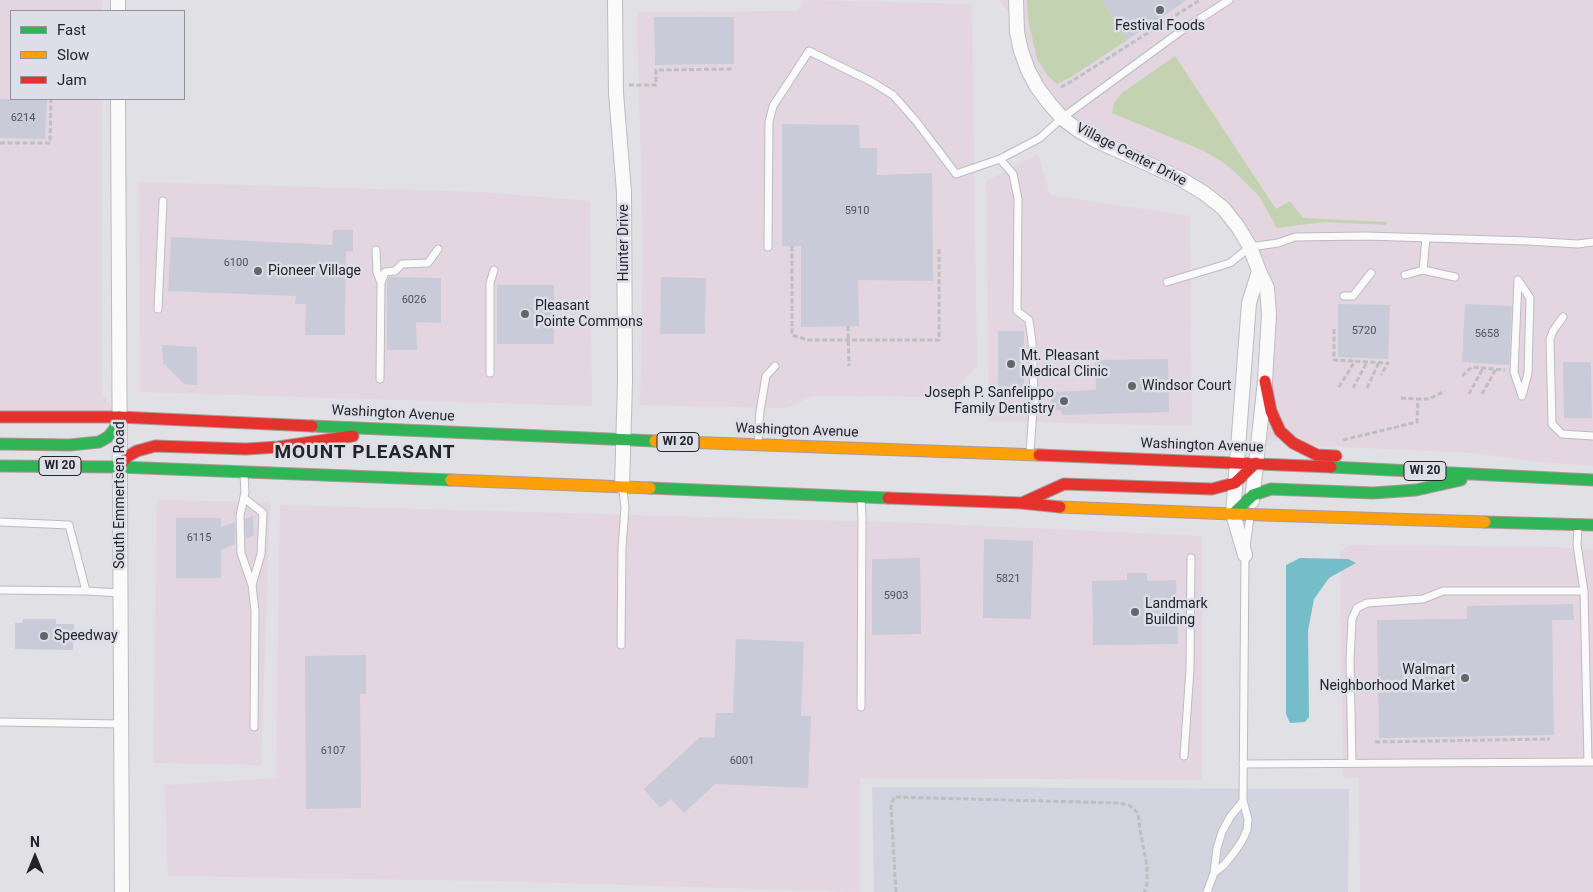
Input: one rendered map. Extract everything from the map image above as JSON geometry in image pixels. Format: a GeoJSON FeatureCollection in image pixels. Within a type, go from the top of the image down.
{"type":"FeatureCollection","features":[{"type":"Feature","properties":{"kind":"main road"},"geometry":{"type":"LineString","coordinates":[[1265,381],[1271,411],[1280,431],[1293,443],[1317,455],[1469,463],[1488,474]]}},
{"type":"Feature","properties":{"kind":"main road","name":"Washington Avenue"},"geometry":{"type":"LineString","coordinates":[[0,417],[119,417],[624,440],[1256,463],[1593,480]]}},
{"type":"Feature","properties":{"kind":"main road"},"geometry":{"type":"LineString","coordinates":[[0,444],[70,445],[99,442],[108,438],[114,430],[119,417]]}},
{"type":"Feature","properties":{"kind":"main road"},"geometry":{"type":"LineString","coordinates":[[119,466],[128,456],[137,451],[155,446],[246,449],[278,447],[391,429]]}},
{"type":"Feature","properties":{"kind":"main road"},"geometry":{"type":"LineString","coordinates":[[1021,503],[1064,484],[1212,489],[1235,483],[1256,463]]}},
{"type":"Feature","properties":{"kind":"main road","name":"WI 20"},"geometry":{"type":"LineString","coordinates":[[0,466],[119,466],[861,498],[1021,503],[1046,506],[1233,514],[1593,525]]}},
{"type":"Feature","properties":{"kind":"main road"},"geometry":{"type":"LineString","coordinates":[[1233,514],[1253,495],[1271,489],[1373,492],[1416,490],[1488,474]]}},
{"type":"Feature","properties":{"kind":"street","name":"Hunter Drive"},"geometry":{"type":"LineString","coordinates":[[615,0],[616,85],[624,192],[626,381],[622,487]]}},
{"type":"Feature","properties":{"kind":"street","name":"Village Center Drive"},"geometry":{"type":"LineString","coordinates":[[1016,0],[1017,32],[1028,70],[1037,88],[1062,118],[1095,140],[1179,178],[1204,193],[1223,208],[1238,227],[1250,247],[1267,288],[1268,306],[1265,381],[1250,514]]}},
{"type":"Feature","properties":{"kind":"street","name":"South Emmertsen Road"},"geometry":{"type":"LineString","coordinates":[[118,100],[122,892]]}},
{"type":"Feature","properties":{"kind":"street"},"geometry":{"type":"LineString","coordinates":[[1245,555],[1233,514],[1249,303],[1259,271]]}},
{"type":"Feature","properties":{"kind":"lane"},"geometry":{"type":"LineString","coordinates":[[768,247],[769,122],[773,106],[809,51],[872,82],[893,95],[916,121],[956,174],[1000,159],[1040,138],[1062,118],[1180,30],[1229,0]]}},
{"type":"Feature","properties":{"kind":"lane"},"geometry":{"type":"LineString","coordinates":[[1000,159],[1013,174],[1018,199],[1017,311],[1029,320],[1032,342],[1034,396],[1030,455]]}},
{"type":"Feature","properties":{"kind":"lane"},"geometry":{"type":"LineString","coordinates":[[158,309],[163,201]]}},
{"type":"Feature","properties":{"kind":"lane"},"geometry":{"type":"LineString","coordinates":[[1167,282],[1230,263],[1250,247],[1278,243],[1295,237],[1366,236],[1578,244],[1593,242]]}},
{"type":"Feature","properties":{"kind":"lane"},"geometry":{"type":"LineString","coordinates":[[1423,270],[1426,238]]}},
{"type":"Feature","properties":{"kind":"lane"},"geometry":{"type":"LineString","coordinates":[[380,283],[385,272],[395,271],[402,264],[428,263],[438,249]]}},
{"type":"Feature","properties":{"kind":"lane"},"geometry":{"type":"LineString","coordinates":[[376,250],[377,272],[380,283],[380,379]]}},
{"type":"Feature","properties":{"kind":"lane"},"geometry":{"type":"LineString","coordinates":[[490,374],[490,283],[494,270]]}},
{"type":"Feature","properties":{"kind":"lane"},"geometry":{"type":"LineString","coordinates":[[1405,275],[1423,270],[1455,277]]}},
{"type":"Feature","properties":{"kind":"lane"},"geometry":{"type":"LineString","coordinates":[[1344,296],[1353,296],[1371,273]]}},
{"type":"Feature","properties":{"kind":"lane"},"geometry":{"type":"LineString","coordinates":[[1518,280],[1530,298],[1528,374],[1522,396],[1514,372],[1518,280]]}},
{"type":"Feature","properties":{"kind":"lane"},"geometry":{"type":"LineString","coordinates":[[1563,317],[1550,339],[1552,424],[1562,434],[1593,436]]}},
{"type":"Feature","properties":{"kind":"lane"},"geometry":{"type":"LineString","coordinates":[[758,444],[760,411],[766,376],[774,366]]}},
{"type":"Feature","properties":{"kind":"lane"},"geometry":{"type":"LineString","coordinates":[[244,472],[244,498],[240,516],[241,553],[252,585],[255,611],[254,727]]}},
{"type":"Feature","properties":{"kind":"lane"},"geometry":{"type":"LineString","coordinates":[[621,645],[622,548],[625,508],[622,487]]}},
{"type":"Feature","properties":{"kind":"lane"},"geometry":{"type":"LineString","coordinates":[[244,498],[263,513],[261,554],[252,585]]}},
{"type":"Feature","properties":{"kind":"lane"},"geometry":{"type":"LineString","coordinates":[[861,498],[861,707]]}},
{"type":"Feature","properties":{"kind":"lane"},"geometry":{"type":"LineString","coordinates":[[1214,873],[1234,854],[1247,830],[1248,819],[1243,801],[1243,764],[1245,555],[1250,514]]}},
{"type":"Feature","properties":{"kind":"lane"},"geometry":{"type":"LineString","coordinates":[[0,522],[70,524],[86,591]]}},
{"type":"Feature","properties":{"kind":"lane"},"geometry":{"type":"LineString","coordinates":[[1243,764],[1590,762],[1584,591],[1577,545],[1578,525]]}},
{"type":"Feature","properties":{"kind":"lane"},"geometry":{"type":"LineString","coordinates":[[1184,756],[1190,669],[1191,558]]}},
{"type":"Feature","properties":{"kind":"lane"},"geometry":{"type":"LineString","coordinates":[[0,590],[120,593]]}},
{"type":"Feature","properties":{"kind":"lane"},"geometry":{"type":"LineString","coordinates":[[1352,763],[1350,661],[1352,619],[1357,608],[1367,603],[1423,599],[1443,591],[1584,591]]}},
{"type":"Feature","properties":{"kind":"lane"},"geometry":{"type":"LineString","coordinates":[[0,722],[121,724]]}},
{"type":"Feature","properties":{"kind":"lane"},"geometry":{"type":"LineString","coordinates":[[1207,892],[1214,873],[1217,848],[1222,832],[1230,817],[1243,801]]}},
{"type":"Feature","properties":{"kind":"path"},"geometry":{"type":"LineString","coordinates":[[1061,87],[1200,0]]}},
{"type":"Feature","properties":{"kind":"path"},"geometry":{"type":"LineString","coordinates":[[616,85],[656,85],[656,70],[732,69]]}},
{"type":"Feature","properties":{"kind":"path"},"geometry":{"type":"LineString","coordinates":[[0,143],[50,143],[50,100]]}},
{"type":"Feature","properties":{"kind":"path"},"geometry":{"type":"LineString","coordinates":[[792,246],[792,335],[808,340],[940,340],[939,248]]}},
{"type":"Feature","properties":{"kind":"path"},"geometry":{"type":"LineString","coordinates":[[848,326],[849,366]]}},
{"type":"Feature","properties":{"kind":"path"},"geometry":{"type":"LineString","coordinates":[[1334,329],[1334,360],[1388,363],[1381,374]]}},
{"type":"Feature","properties":{"kind":"path"},"geometry":{"type":"LineString","coordinates":[[1339,387],[1355,361]]}},
{"type":"Feature","properties":{"kind":"path"},"geometry":{"type":"LineString","coordinates":[[1353,388],[1367,362]]}},
{"type":"Feature","properties":{"kind":"path"},"geometry":{"type":"LineString","coordinates":[[1366,388],[1380,362]]}},
{"type":"Feature","properties":{"kind":"path"},"geometry":{"type":"LineString","coordinates":[[1462,376],[1472,368],[1505,370]]}},
{"type":"Feature","properties":{"kind":"path"},"geometry":{"type":"LineString","coordinates":[[1469,394],[1483,368]]}},
{"type":"Feature","properties":{"kind":"path"},"geometry":{"type":"LineString","coordinates":[[1482,394],[1496,369]]}},
{"type":"Feature","properties":{"kind":"path"},"geometry":{"type":"LineString","coordinates":[[1400,398],[1428,399],[1445,391]]}},
{"type":"Feature","properties":{"kind":"path"},"geometry":{"type":"LineString","coordinates":[[1335,442],[1417,422],[1418,399]]}},
{"type":"Feature","properties":{"kind":"path"},"geometry":{"type":"LineString","coordinates":[[1375,742],[1550,740]]}},
{"type":"Feature","properties":{"kind":"path"},"geometry":{"type":"LineString","coordinates":[[896,892],[890,807],[894,798],[1129,805],[1138,813],[1147,866],[1147,884],[1144,892]]}},
{"type":"Feature","properties":{"kind":"shaded area"},"geometry":{"type":"Polygon","coordinates":[[[0,0],[102,0],[102,10],[10,10],[10,100],[102,100],[102,394],[119,417],[0,417],[0,0]]]}},
{"type":"Feature","properties":{"kind":"shaded area"},"geometry":{"type":"Polygon","coordinates":[[[804,0],[972,4],[977,366],[957,387],[942,397],[812,396],[787,408],[640,405],[643,249],[637,12],[798,11],[804,0]]]}},
{"type":"Feature","properties":{"kind":"shaded area"},"geometry":{"type":"Polygon","coordinates":[[[999,0],[1593,0],[1593,466],[1541,462],[1472,453],[1323,446],[1259,439],[1267,288],[1223,208],[1095,140],[1049,103],[1016,21],[999,0]]]}},
{"type":"Feature","properties":{"kind":"shaded area"},"geometry":{"type":"Polygon","coordinates":[[[1038,154],[1050,195],[1190,216],[1192,426],[989,421],[986,181],[1038,154]]]}},
{"type":"Feature","properties":{"kind":"shaded area"},"geometry":{"type":"Polygon","coordinates":[[[139,182],[481,192],[590,201],[592,406],[140,392],[139,182]]]}},
{"type":"Feature","properties":{"kind":"shaded area"},"geometry":{"type":"Polygon","coordinates":[[[157,500],[270,502],[261,765],[153,763],[157,500]]]}},
{"type":"Feature","properties":{"kind":"shaded area"},"geometry":{"type":"Polygon","coordinates":[[[280,505],[919,523],[1202,536],[1202,780],[860,778],[860,892],[495,881],[168,876],[165,785],[276,778],[280,505]]]}},
{"type":"Feature","properties":{"kind":"shaded area"},"geometry":{"type":"Polygon","coordinates":[[[1349,545],[1559,547],[1593,550],[1593,892],[1360,892],[1359,778],[1343,778],[1340,551],[1349,545]]]}},
{"type":"Feature","properties":{"kind":"shaded area"},"geometry":{"type":"Polygon","coordinates":[[[872,787],[1349,789],[1348,892],[874,892],[872,787]]]}},
{"type":"Feature","properties":{"kind":"green space"},"geometry":{"type":"Polygon","coordinates":[[[1027,0],[1102,0],[1127,40],[1071,77],[1057,84],[1048,76],[1037,59],[1028,19],[1027,0]]]}},
{"type":"Feature","properties":{"kind":"green space"},"geometry":{"type":"Polygon","coordinates":[[[1175,56],[1276,209],[1290,201],[1303,218],[1388,222],[1385,225],[1324,222],[1277,228],[1259,196],[1233,170],[1221,161],[1204,151],[1112,113],[1114,103],[1122,93],[1175,56]]]}},
{"type":"Feature","properties":{"kind":"water"},"geometry":{"type":"Polygon","coordinates":[[[1300,558],[1348,559],[1356,563],[1329,578],[1314,599],[1308,631],[1309,717],[1305,722],[1290,723],[1286,714],[1286,565],[1300,558]]]}},
{"type":"Feature","properties":{"kind":"building"},"geometry":{"type":"Polygon","coordinates":[[[1102,0],[1187,0],[1127,40],[1102,0]]]}},
{"type":"Feature","properties":{"kind":"building"},"geometry":{"type":"Polygon","coordinates":[[[654,17],[734,17],[734,64],[655,65],[654,17]]]}},
{"type":"Feature","properties":{"kind":"building"},"geometry":{"type":"Polygon","coordinates":[[[0,99],[47,100],[45,139],[0,138],[0,99]]]}},
{"type":"Feature","properties":{"kind":"building"},"geometry":{"type":"Polygon","coordinates":[[[782,124],[859,125],[860,148],[877,148],[877,175],[932,173],[933,281],[858,280],[859,326],[801,327],[801,246],[782,246],[782,124]]]}},
{"type":"Feature","properties":{"kind":"building","name":"Pioneer Village"},"geometry":{"type":"Polygon","coordinates":[[[333,230],[353,230],[353,251],[346,252],[345,335],[305,335],[306,304],[295,304],[296,296],[168,291],[171,237],[332,245],[333,230]]]}},
{"type":"Feature","properties":{"kind":"building"},"geometry":{"type":"Polygon","coordinates":[[[389,277],[441,278],[441,323],[416,322],[417,350],[387,350],[387,281],[389,277]]]}},
{"type":"Feature","properties":{"kind":"building"},"geometry":{"type":"Polygon","coordinates":[[[661,277],[706,278],[705,334],[660,334],[661,277]]]}},
{"type":"Feature","properties":{"kind":"building","name":"Pleasant Pointe Commons"},"geometry":{"type":"Polygon","coordinates":[[[497,285],[554,285],[554,344],[497,344],[497,285]]]}},
{"type":"Feature","properties":{"kind":"building"},"geometry":{"type":"Polygon","coordinates":[[[1338,304],[1390,305],[1388,359],[1338,357],[1338,304]]]}},
{"type":"Feature","properties":{"kind":"building"},"geometry":{"type":"Polygon","coordinates":[[[1465,304],[1512,306],[1509,365],[1462,362],[1465,304]]]}},
{"type":"Feature","properties":{"kind":"building","name":"Mt. Pleasant Medical Clinic"},"geometry":{"type":"Polygon","coordinates":[[[998,331],[1024,331],[1024,396],[998,397],[998,331]]]}},
{"type":"Feature","properties":{"kind":"building"},"geometry":{"type":"Polygon","coordinates":[[[162,345],[197,347],[197,385],[184,384],[163,363],[162,345]]]}},
{"type":"Feature","properties":{"kind":"building","name":"Windsor Court"},"geometry":{"type":"Polygon","coordinates":[[[1168,359],[1169,412],[1062,415],[1061,410],[1051,410],[1051,392],[1096,390],[1095,360],[1168,359]]]}},
{"type":"Feature","properties":{"kind":"building"},"geometry":{"type":"Polygon","coordinates":[[[1563,362],[1591,362],[1592,418],[1564,418],[1563,362]]]}},
{"type":"Feature","properties":{"kind":"building"},"geometry":{"type":"Polygon","coordinates":[[[253,516],[254,535],[246,539],[245,519],[253,516]]]}},
{"type":"Feature","properties":{"kind":"building"},"geometry":{"type":"Polygon","coordinates":[[[176,518],[221,518],[221,527],[235,522],[235,544],[221,550],[221,578],[176,578],[176,518]]]}},
{"type":"Feature","properties":{"kind":"building"},"geometry":{"type":"Polygon","coordinates":[[[984,539],[1033,541],[1031,619],[983,618],[984,539]]]}},
{"type":"Feature","properties":{"kind":"building"},"geometry":{"type":"Polygon","coordinates":[[[920,558],[921,634],[872,635],[872,559],[920,558]]]}},
{"type":"Feature","properties":{"kind":"building","name":"Landmark Building"},"geometry":{"type":"Polygon","coordinates":[[[1127,573],[1147,573],[1147,581],[1176,580],[1178,644],[1093,645],[1092,581],[1127,580],[1127,573]]]}},
{"type":"Feature","properties":{"kind":"building","name":"Walmart Neighborhood Market"},"geometry":{"type":"Polygon","coordinates":[[[1573,604],[1574,620],[1552,620],[1554,735],[1379,738],[1377,620],[1467,619],[1467,606],[1573,604]]]}},
{"type":"Feature","properties":{"kind":"building","name":"Speedway"},"geometry":{"type":"Polygon","coordinates":[[[23,619],[56,619],[56,624],[74,624],[73,650],[15,649],[15,623],[23,623],[23,619]]]}},
{"type":"Feature","properties":{"kind":"building"},"geometry":{"type":"Polygon","coordinates":[[[736,639],[804,642],[801,716],[811,716],[808,788],[715,784],[684,813],[671,799],[660,808],[644,789],[700,737],[714,738],[716,713],[733,713],[736,639]]]}},
{"type":"Feature","properties":{"kind":"building"},"geometry":{"type":"Polygon","coordinates":[[[366,655],[366,694],[360,694],[361,808],[306,809],[305,656],[366,655]]]}},
{"type":"Feature","properties":{"kind":"traffic: fast"},"geometry":{"type":"LineString","coordinates":[[0,444],[70,445],[99,442],[108,437],[114,430],[119,417]]}},
{"type":"Feature","properties":{"kind":"traffic: fast"},"geometry":{"type":"LineString","coordinates":[[312,426],[655,441]]}},
{"type":"Feature","properties":{"kind":"traffic: fast"},"geometry":{"type":"LineString","coordinates":[[0,466],[119,467],[451,480]]}},
{"type":"Feature","properties":{"kind":"traffic: fast"},"geometry":{"type":"LineString","coordinates":[[1331,467],[1593,480]]}},
{"type":"Feature","properties":{"kind":"traffic: fast"},"geometry":{"type":"LineString","coordinates":[[1233,514],[1253,495],[1271,489],[1373,493],[1416,490],[1461,480]]}},
{"type":"Feature","properties":{"kind":"traffic: fast"},"geometry":{"type":"LineString","coordinates":[[650,488],[888,498]]}},
{"type":"Feature","properties":{"kind":"traffic: fast"},"geometry":{"type":"LineString","coordinates":[[1485,522],[1593,525]]}},
{"type":"Feature","properties":{"kind":"traffic: slow"},"geometry":{"type":"LineString","coordinates":[[655,441],[1039,455]]}},
{"type":"Feature","properties":{"kind":"traffic: slow"},"geometry":{"type":"LineString","coordinates":[[451,480],[650,488]]}},
{"type":"Feature","properties":{"kind":"traffic: slow"},"geometry":{"type":"LineString","coordinates":[[1060,507],[1485,522]]}},
{"type":"Feature","properties":{"kind":"traffic: jam"},"geometry":{"type":"LineString","coordinates":[[1265,381],[1271,411],[1280,431],[1293,443],[1317,455],[1336,456]]}},
{"type":"Feature","properties":{"kind":"traffic: jam"},"geometry":{"type":"LineString","coordinates":[[0,417],[119,417],[312,426]]}},
{"type":"Feature","properties":{"kind":"traffic: jam"},"geometry":{"type":"LineString","coordinates":[[119,467],[128,456],[137,451],[155,446],[246,449],[278,447],[353,436]]}},
{"type":"Feature","properties":{"kind":"traffic: jam"},"geometry":{"type":"LineString","coordinates":[[1039,455],[1331,467]]}},
{"type":"Feature","properties":{"kind":"traffic: jam"},"geometry":{"type":"LineString","coordinates":[[1022,503],[1064,484],[1212,489],[1235,483],[1256,463]]}},
{"type":"Feature","properties":{"kind":"traffic: jam"},"geometry":{"type":"LineString","coordinates":[[888,498],[1021,503],[1060,507]]}},
{"type":"Feature","properties":{"kind":"place","name":"Festival Foods"},"geometry":{"type":"Point","coordinates":[1160,10]}},
{"type":"Feature","properties":{"kind":"place","name":"Pioneer Village"},"geometry":{"type":"Point","coordinates":[258,271]}},
{"type":"Feature","properties":{"kind":"place","name":"Pleasant Pointe Commons"},"geometry":{"type":"Point","coordinates":[525,314]}},
{"type":"Feature","properties":{"kind":"place","name":"Mt. Pleasant Medical Clinic"},"geometry":{"type":"Point","coordinates":[1011,364]}},
{"type":"Feature","properties":{"kind":"place","name":"Windsor Court"},"geometry":{"type":"Point","coordinates":[1132,386]}},
{"type":"Feature","properties":{"kind":"place","name":"Joseph P. Sanfelippo Family Dentistry"},"geometry":{"type":"Point","coordinates":[1064,401]}},
{"type":"Feature","properties":{"kind":"place","name":"Landmark Building"},"geometry":{"type":"Point","coordinates":[1135,612]}},
{"type":"Feature","properties":{"kind":"place","name":"Speedway"},"geometry":{"type":"Point","coordinates":[44,636]}},
{"type":"Feature","properties":{"kind":"place","name":"Walmart Neighborhood Market"},"geometry":{"type":"Point","coordinates":[1465,678]}},
{"type":"Feature","properties":{"kind":"district","name":"MOUNT PLEASANT"},"geometry":{"type":"Point","coordinates":[365,453]}}]}
